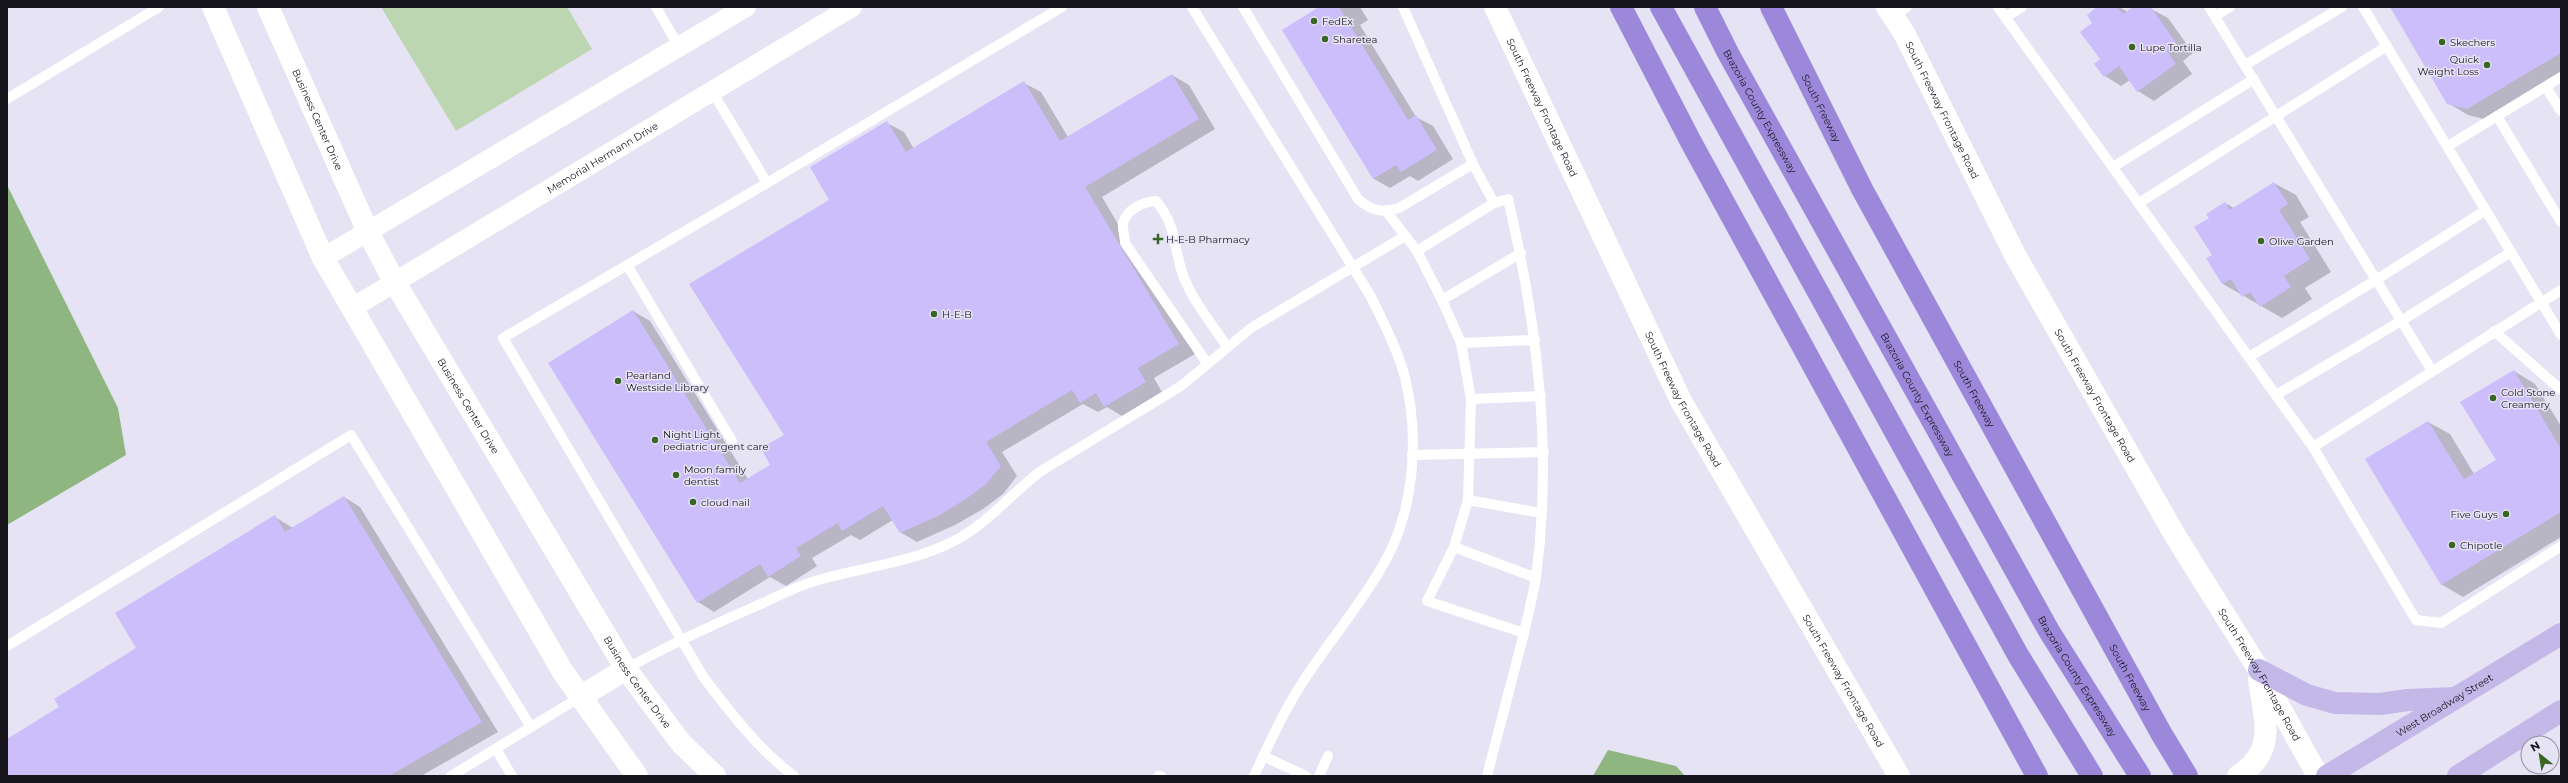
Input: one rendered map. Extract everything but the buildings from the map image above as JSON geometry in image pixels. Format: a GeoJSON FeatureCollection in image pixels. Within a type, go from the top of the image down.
{"type":"FeatureCollection","features":[{"type":"Feature","properties":{"kind":"highway"},"geometry":{"type":"LineString","coordinates":[[1621,7],[1691,142],[2037,776]]}},
{"type":"Feature","properties":{"kind":"highway"},"geometry":{"type":"LineString","coordinates":[[1661,7],[2018,656],[2091,775]]}},
{"type":"Feature","properties":{"kind":"highway","name":"Brazoria County Expressway"},"geometry":{"type":"LineString","coordinates":[[1706,7],[1732,60],[2045,624],[2140,776]]}},
{"type":"Feature","properties":{"kind":"highway","name":"South Freeway"},"geometry":{"type":"LineString","coordinates":[[1771,7],[1862,189],[2161,733],[2188,776]]}},
{"type":"Feature","properties":{"kind":"main road"},"geometry":{"type":"LineString","coordinates":[[213,7],[323,258],[563,672],[637,776]]}},
{"type":"Feature","properties":{"kind":"main road","name":"Business Center Drive"},"geometry":{"type":"LineString","coordinates":[[268,7],[368,232],[394,281],[626,669],[680,743],[715,776]]}},
{"type":"Feature","properties":{"kind":"main road","name":"South Freeway Frontage Road"},"geometry":{"type":"LineString","coordinates":[[1495,7],[1681,401],[1899,776]]}},
{"type":"Feature","properties":{"kind":"main road","name":"South Freeway Frontage Road"},"geometry":{"type":"LineString","coordinates":[[1896,10],[1904,33],[2015,255],[2176,538],[2258,670],[2318,776]]}},
{"type":"Feature","properties":{"kind":"main road","name":"West Broadway Street"},"geometry":{"type":"LineString","coordinates":[[2327,776],[2561,634]]}},
{"type":"Feature","properties":{"kind":"main road"},"geometry":{"type":"LineString","coordinates":[[580,697],[626,669]]}},
{"type":"Feature","properties":{"kind":"main road"},"geometry":{"type":"LineString","coordinates":[[2258,670],[2307,695],[2335,703],[2380,704],[2408,700],[2456,698]]}},
{"type":"Feature","properties":{"kind":"main road"},"geometry":{"type":"LineString","coordinates":[[2238,776],[2246,771],[2262,754],[2266,734],[2258,670]]}},
{"type":"Feature","properties":{"kind":"main road"},"geometry":{"type":"LineString","coordinates":[[2458,776],[2561,711]]}},
{"type":"Feature","properties":{"kind":"main road"},"geometry":{"type":"LineString","coordinates":[[2472,776],[2489,757]]}},
{"type":"Feature","properties":{"kind":"street"},"geometry":{"type":"LineString","coordinates":[[323,258],[746,7]]}},
{"type":"Feature","properties":{"kind":"street","name":"Memorial Hermann Drive"},"geometry":{"type":"LineString","coordinates":[[352,308],[394,281],[852,7]]}},
{"type":"Feature","properties":{"kind":"lane"},"geometry":{"type":"LineString","coordinates":[[7,99],[159,7]]}},
{"type":"Feature","properties":{"kind":"lane"},"geometry":{"type":"LineString","coordinates":[[656,7],[679,47]]}},
{"type":"Feature","properties":{"kind":"lane"},"geometry":{"type":"LineString","coordinates":[[794,776],[782,766],[728,709],[704,678],[679,639],[503,338],[1062,7]]}},
{"type":"Feature","properties":{"kind":"lane"},"geometry":{"type":"LineString","coordinates":[[1192,7],[1370,295],[1389,332],[1402,370],[1411,406],[1412,455],[1408,492],[1402,517],[1384,564],[1304,679],[1281,718],[1254,776]]}},
{"type":"Feature","properties":{"kind":"lane"},"geometry":{"type":"LineString","coordinates":[[1403,7],[1473,164],[1494,204]]}},
{"type":"Feature","properties":{"kind":"lane"},"geometry":{"type":"LineString","coordinates":[[1998,7],[2313,447],[2416,620],[2441,623],[2561,546]]}},
{"type":"Feature","properties":{"kind":"lane"},"geometry":{"type":"LineString","coordinates":[[2006,17],[2022,7]]}},
{"type":"Feature","properties":{"kind":"lane"},"geometry":{"type":"LineString","coordinates":[[2209,7],[2432,370]]}},
{"type":"Feature","properties":{"kind":"lane"},"geometry":{"type":"LineString","coordinates":[[2215,16],[2230,7]]}},
{"type":"Feature","properties":{"kind":"lane"},"geometry":{"type":"LineString","coordinates":[[2245,65],[2342,7]]}},
{"type":"Feature","properties":{"kind":"lane"},"geometry":{"type":"LineString","coordinates":[[2363,7],[2561,335]]}},
{"type":"Feature","properties":{"kind":"lane"},"geometry":{"type":"LineString","coordinates":[[1245,8],[1358,199],[1368,209],[1386,211],[1399,208],[1473,164]]}},
{"type":"Feature","properties":{"kind":"lane"},"geometry":{"type":"LineString","coordinates":[[2138,203],[2277,118],[2387,46]]}},
{"type":"Feature","properties":{"kind":"lane"},"geometry":{"type":"LineString","coordinates":[[2448,146],[2561,78]]}},
{"type":"Feature","properties":{"kind":"lane"},"geometry":{"type":"LineString","coordinates":[[2113,166],[2254,79]]}},
{"type":"Feature","properties":{"kind":"lane"},"geometry":{"type":"LineString","coordinates":[[2546,86],[2561,111]]}},
{"type":"Feature","properties":{"kind":"lane"},"geometry":{"type":"LineString","coordinates":[[712,91],[767,183]]}},
{"type":"Feature","properties":{"kind":"lane"},"geometry":{"type":"LineString","coordinates":[[2497,116],[2561,222]]}},
{"type":"Feature","properties":{"kind":"lane"},"geometry":{"type":"LineString","coordinates":[[1417,251],[1494,204],[1508,199],[1521,253],[1535,340],[1541,396],[1544,452],[1536,578],[1524,633],[1487,776]]}},
{"type":"Feature","properties":{"kind":"lane"},"geometry":{"type":"LineString","coordinates":[[1207,363],[1144,274],[1125,242],[1123,224],[1131,212],[1143,202],[1156,202],[1169,219],[1174,233],[1179,262],[1191,293],[1204,316],[1227,346]]}},
{"type":"Feature","properties":{"kind":"lane"},"geometry":{"type":"LineString","coordinates":[[2249,357],[2376,280],[2486,210]]}},
{"type":"Feature","properties":{"kind":"lane"},"geometry":{"type":"LineString","coordinates":[[1386,211],[1417,251],[1442,300],[1461,344],[1471,399],[1468,500],[1454,547],[1427,601],[1524,633]]}},
{"type":"Feature","properties":{"kind":"lane"},"geometry":{"type":"LineString","coordinates":[[626,669],[679,639],[810,582],[904,561],[955,541],[988,519],[1024,484],[1041,471],[1181,386],[1227,346],[1251,328],[1405,236]]}},
{"type":"Feature","properties":{"kind":"lane"},"geometry":{"type":"LineString","coordinates":[[2276,395],[2401,321],[2511,252]]}},
{"type":"Feature","properties":{"kind":"lane"},"geometry":{"type":"LineString","coordinates":[[1442,300],[1521,253]]}},
{"type":"Feature","properties":{"kind":"lane"},"geometry":{"type":"LineString","coordinates":[[627,265],[732,441]]}},
{"type":"Feature","properties":{"kind":"lane"},"geometry":{"type":"LineString","coordinates":[[2313,447],[2432,370],[2561,290]]}},
{"type":"Feature","properties":{"kind":"lane"},"geometry":{"type":"LineString","coordinates":[[2494,331],[2561,390]]}},
{"type":"Feature","properties":{"kind":"lane"},"geometry":{"type":"LineString","coordinates":[[1461,344],[1535,340]]}},
{"type":"Feature","properties":{"kind":"lane"},"geometry":{"type":"LineString","coordinates":[[1471,399],[1541,396]]}},
{"type":"Feature","properties":{"kind":"lane"},"geometry":{"type":"LineString","coordinates":[[7,646],[351,435],[531,727]]}},
{"type":"Feature","properties":{"kind":"lane"},"geometry":{"type":"LineString","coordinates":[[1412,455],[1544,452]]}},
{"type":"Feature","properties":{"kind":"lane"},"geometry":{"type":"LineString","coordinates":[[1468,500],[1541,513]]}},
{"type":"Feature","properties":{"kind":"lane"},"geometry":{"type":"LineString","coordinates":[[1454,547],[1536,578]]}},
{"type":"Feature","properties":{"kind":"lane"},"geometry":{"type":"LineString","coordinates":[[451,776],[580,697]]}},
{"type":"Feature","properties":{"kind":"lane"},"geometry":{"type":"LineString","coordinates":[[496,749],[512,776]]}},
{"type":"Feature","properties":{"kind":"lane"},"geometry":{"type":"LineString","coordinates":[[1263,756],[1306,776]]}},
{"type":"Feature","properties":{"kind":"lane"},"geometry":{"type":"LineString","coordinates":[[1319,776],[1328,756]]}},
{"type":"Feature","properties":{"kind":"shaded area"},"geometry":{"type":"Polygon","coordinates":[[[381,7],[567,7],[592,49],[456,131],[381,7]]]}},
{"type":"Feature","properties":{"kind":"shaded area"},"geometry":{"type":"Polygon","coordinates":[[[7,185],[118,408],[126,455],[7,525],[7,185]]]}},
{"type":"Feature","properties":{"kind":"shaded area"},"geometry":{"type":"Polygon","coordinates":[[[1608,750],[1676,766],[1685,776],[1593,776],[1608,750]]]}},
{"type":"Feature","properties":{"kind":"place","name":"FedEx"},"geometry":{"type":"Point","coordinates":[1314,21]}},
{"type":"Feature","properties":{"kind":"place","name":"Sharetea"},"geometry":{"type":"Point","coordinates":[1325,39]}},
{"type":"Feature","properties":{"kind":"place","name":"Skechers"},"geometry":{"type":"Point","coordinates":[2442,42]}},
{"type":"Feature","properties":{"kind":"place","name":"Lupe Tortilla"},"geometry":{"type":"Point","coordinates":[2132,47]}},
{"type":"Feature","properties":{"kind":"place","name":"Quick Weight Loss"},"geometry":{"type":"Point","coordinates":[2487,65]}},
{"type":"Feature","properties":{"kind":"place","name":"H-E-B Pharmacy"},"geometry":{"type":"Point","coordinates":[1158,239]}},
{"type":"Feature","properties":{"kind":"place","name":"Olive Garden"},"geometry":{"type":"Point","coordinates":[2261,241]}},
{"type":"Feature","properties":{"kind":"place","name":"H-E-B"},"geometry":{"type":"Point","coordinates":[934,314]}},
{"type":"Feature","properties":{"kind":"place","name":"Pearland Westside Library"},"geometry":{"type":"Point","coordinates":[618,381]}},
{"type":"Feature","properties":{"kind":"place","name":"Cold Stone Creamery"},"geometry":{"type":"Point","coordinates":[2493,398]}},
{"type":"Feature","properties":{"kind":"place","name":"Night Light pediatric urgent care"},"geometry":{"type":"Point","coordinates":[655,440]}},
{"type":"Feature","properties":{"kind":"place","name":"Moon family dentist"},"geometry":{"type":"Point","coordinates":[676,475]}},
{"type":"Feature","properties":{"kind":"place","name":"cloud nail"},"geometry":{"type":"Point","coordinates":[693,502]}},
{"type":"Feature","properties":{"kind":"place","name":"Five Guys"},"geometry":{"type":"Point","coordinates":[2506,514]}},
{"type":"Feature","properties":{"kind":"place","name":"Chipotle"},"geometry":{"type":"Point","coordinates":[2452,545]}}]}
